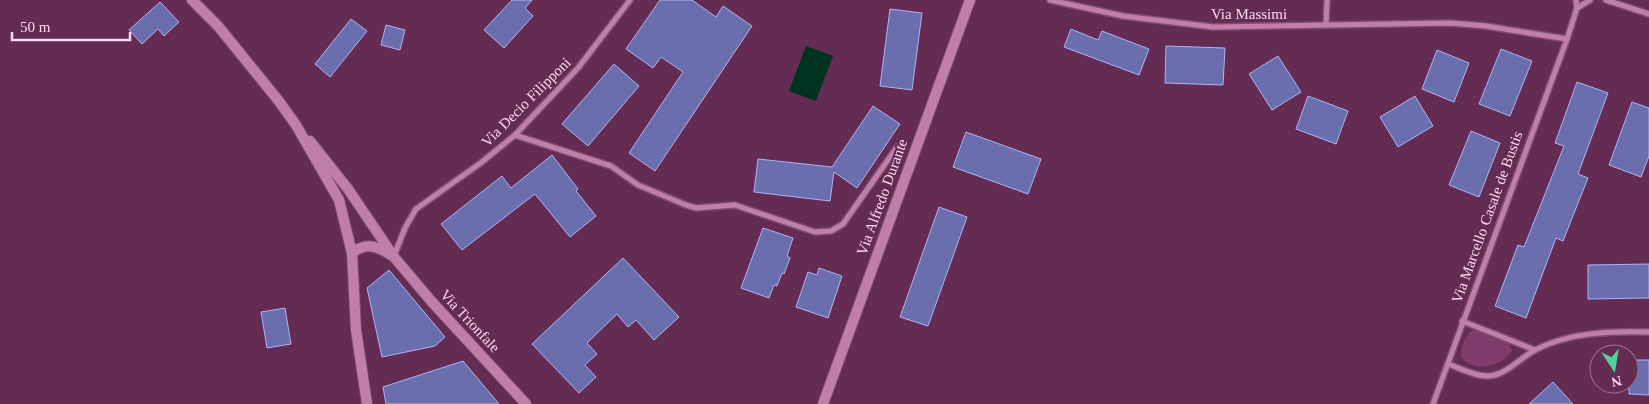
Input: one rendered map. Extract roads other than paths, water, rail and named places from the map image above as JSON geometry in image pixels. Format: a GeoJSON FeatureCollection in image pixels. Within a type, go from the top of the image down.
{"type":"FeatureCollection","features":[{"type":"Feature","properties":{"kind":"main road","name":"Via Trionfale"},"geometry":{"type":"LineString","coordinates":[[192,0],[218,26],[348,188],[394,257],[432,302],[526,404]]}},
{"type":"Feature","properties":{"kind":"main road","name":"Via Alfredo Durante"},"geometry":{"type":"LineString","coordinates":[[823,404],[970,0]]}},
{"type":"Feature","properties":{"kind":"main road","name":"Via Trionfale"},"geometry":{"type":"LineString","coordinates":[[296,125],[339,200],[352,253],[362,246],[369,245],[381,248],[394,257]]}},
{"type":"Feature","properties":{"kind":"main road"},"geometry":{"type":"LineString","coordinates":[[352,253],[356,330],[367,404]]}},
{"type":"Feature","properties":{"kind":"street","name":"Via Decio Filipponi"},"geometry":{"type":"LineString","coordinates":[[394,257],[404,228],[416,209],[482,162],[515,135],[578,68],[630,0]]}},
{"type":"Feature","properties":{"kind":"street","name":"Via Massimi"},"geometry":{"type":"LineString","coordinates":[[1050,0],[1123,16],[1190,25],[1236,28],[1450,23],[1486,26],[1567,39]]}},
{"type":"Feature","properties":{"kind":"street"},"geometry":{"type":"LineString","coordinates":[[1326,25],[1327,0]]}},
{"type":"Feature","properties":{"kind":"street"},"geometry":{"type":"LineString","coordinates":[[1567,39],[1577,8],[1576,0]]}},
{"type":"Feature","properties":{"kind":"street"},"geometry":{"type":"LineString","coordinates":[[1577,8],[1590,0]]}},
{"type":"Feature","properties":{"kind":"street"},"geometry":{"type":"LineString","coordinates":[[1606,0],[1649,14]]}},
{"type":"Feature","properties":{"kind":"street","name":"Via Marcello Casale de Bustis"},"geometry":{"type":"LineString","coordinates":[[1433,404],[1567,39]]}},
{"type":"Feature","properties":{"kind":"street"},"geometry":{"type":"LineString","coordinates":[[515,135],[611,166],[638,184],[686,205],[696,208],[735,205],[815,232],[830,231],[843,224],[897,147]]}},
{"type":"Feature","properties":{"kind":"street"},"geometry":{"type":"LineString","coordinates":[[1462,321],[1535,350]]}},
{"type":"Feature","properties":{"kind":"street"},"geometry":{"type":"LineString","coordinates":[[1448,364],[1480,375],[1492,376],[1501,373],[1535,350],[1582,336],[1606,332],[1649,332]]}}]}
